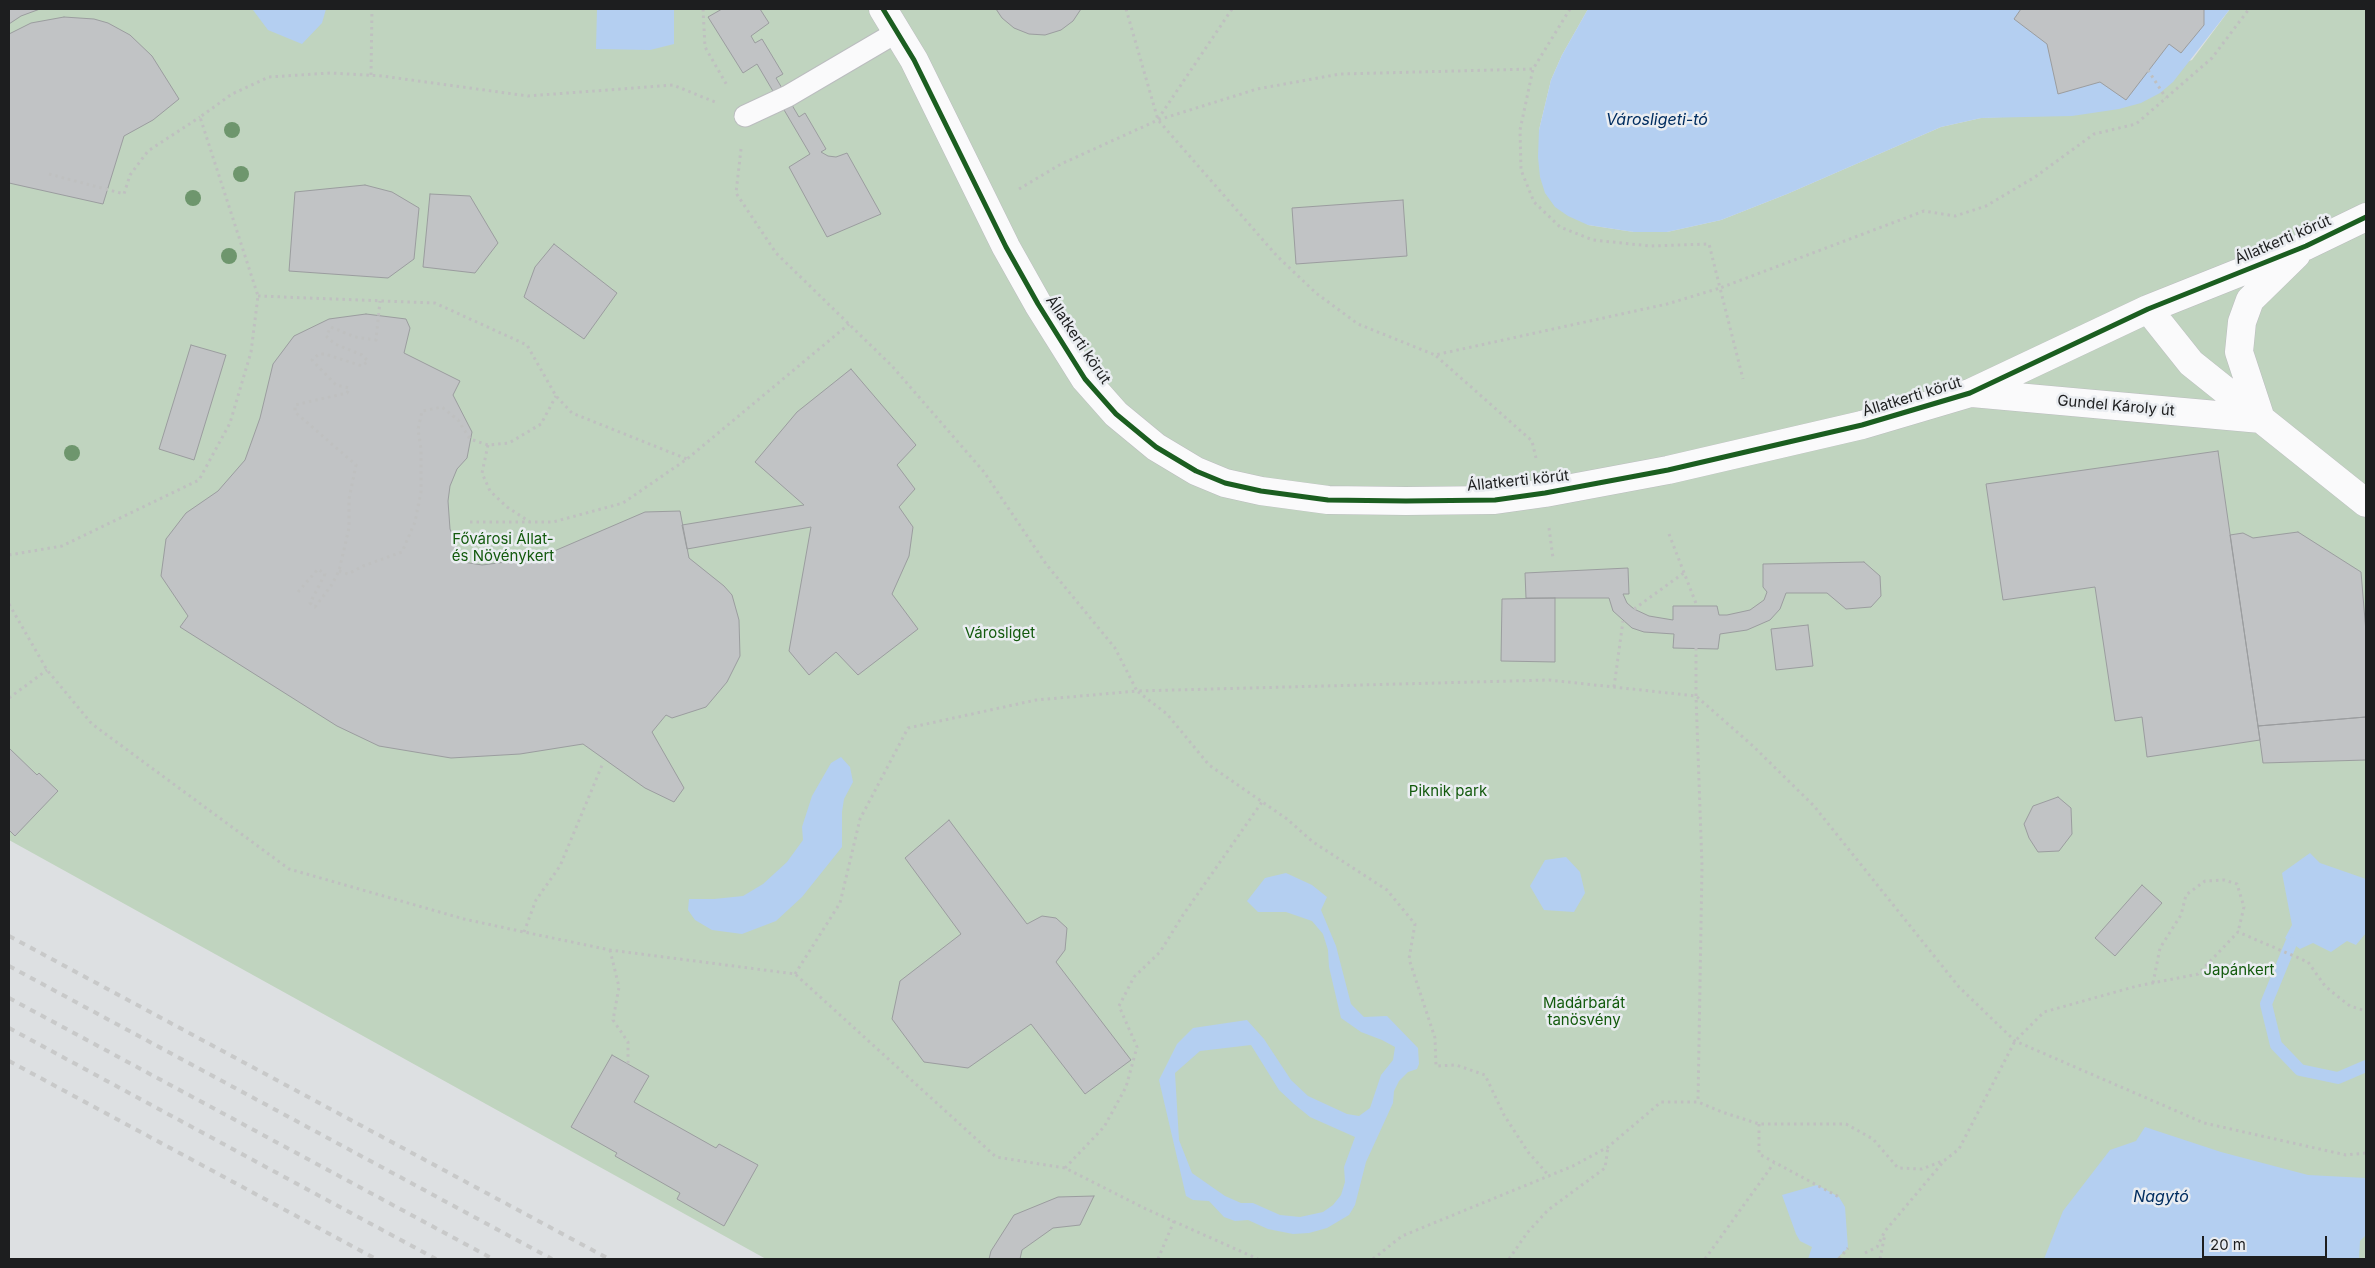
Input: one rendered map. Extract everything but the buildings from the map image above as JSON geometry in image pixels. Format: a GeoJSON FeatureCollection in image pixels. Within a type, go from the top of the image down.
{"type":"FeatureCollection","features":[{"type":"Feature","properties":{"kind":"street","name":"Állatkerti körút"},"geometry":{"type":"LineString","coordinates":[[883,9],[914,60],[1006,247],[1038,304],[1085,379],[1116,414],[1156,447],[1196,471],[1226,483],[1261,491],[1328,500],[1495,500],[1545,493],[1668,470],[1862,425],[1970,393],[2148,309],[2306,246],[2366,217]]}},
{"type":"Feature","properties":{"kind":"street"},"geometry":{"type":"LineString","coordinates":[[2261,419],[2239,352],[2242,322],[2250,300],[2306,246]]}},
{"type":"Feature","properties":{"kind":"street"},"geometry":{"type":"LineString","coordinates":[[2148,309],[2191,363],[2308,454],[2366,503]]}},
{"type":"Feature","properties":{"kind":"street","name":"Gundel Károly út"},"geometry":{"type":"LineString","coordinates":[[1970,393],[2261,419]]}},
{"type":"Feature","properties":{"kind":"lane"},"geometry":{"type":"LineString","coordinates":[[745,116],[788,96],[897,32]]}},
{"type":"Feature","properties":{"kind":"path"},"geometry":{"type":"LineString","coordinates":[[371,75],[372,9]]}},
{"type":"Feature","properties":{"kind":"path"},"geometry":{"type":"LineString","coordinates":[[702,9],[705,47],[745,116],[736,193],[776,253],[892,366],[984,472],[1046,564],[1115,648],[1137,691],[1167,714],[1209,765],[1287,819],[1313,842],[1387,890],[1414,924],[1409,959],[1435,1038],[1436,1066],[1456,1065],[1484,1075],[1504,1115],[1528,1152],[1550,1177]]}},
{"type":"Feature","properties":{"kind":"path"},"geometry":{"type":"LineString","coordinates":[[1126,9],[1158,120],[1277,256],[1316,293],[1358,324],[1435,355],[1532,441],[1545,493],[1553,558]]}},
{"type":"Feature","properties":{"kind":"path"},"geometry":{"type":"LineString","coordinates":[[1158,120],[1232,9]]}},
{"type":"Feature","properties":{"kind":"path"},"geometry":{"type":"LineString","coordinates":[[1570,9],[1533,69],[1520,130],[1521,170],[1534,202],[1560,227],[1593,240],[1650,246],[1709,244],[1743,379]]}},
{"type":"Feature","properties":{"kind":"path"},"geometry":{"type":"LineString","coordinates":[[1435,355],[1667,304],[1720,288],[1924,211],[1956,216],[1986,206],[2035,177],[2094,134],[2136,124],[2212,58],[2248,9]]}},
{"type":"Feature","properties":{"kind":"path"},"geometry":{"type":"LineString","coordinates":[[987,208],[1061,164],[1158,120],[1257,88],[1340,74],[1533,69]]}},
{"type":"Feature","properties":{"kind":"path"},"geometry":{"type":"LineString","coordinates":[[2148,70],[2166,98]]}},
{"type":"Feature","properties":{"kind":"path"},"geometry":{"type":"LineString","coordinates":[[49,174],[124,194],[130,175],[148,150],[232,94],[269,77],[330,73],[371,75],[528,96],[673,85],[699,94],[745,116]]}},
{"type":"Feature","properties":{"kind":"path"},"geometry":{"type":"LineString","coordinates":[[9,555],[62,546],[199,480],[230,423],[250,352],[258,296],[200,117]]}},
{"type":"Feature","properties":{"kind":"path"},"geometry":{"type":"LineString","coordinates":[[258,296],[435,303],[527,345],[556,396],[572,413],[686,459]]}},
{"type":"Feature","properties":{"kind":"path"},"geometry":{"type":"LineString","coordinates":[[298,592],[318,569],[326,574],[310,603],[315,607],[331,586],[339,571],[349,528],[349,499],[356,465],[306,423],[295,412],[295,405],[347,393],[349,388],[336,385],[312,360],[319,354],[362,366],[368,361],[362,355],[335,344],[326,336],[331,327],[355,336],[376,340],[380,301]]}},
{"type":"Feature","properties":{"kind":"path"},"geometry":{"type":"LineString","coordinates":[[470,522],[553,522],[623,503],[686,459],[849,324]]}},
{"type":"Feature","properties":{"kind":"path"},"geometry":{"type":"LineString","coordinates":[[339,571],[348,574],[363,566],[402,552],[415,522],[421,492],[421,449],[418,430],[422,411],[442,407],[458,420],[470,439],[488,445],[509,443],[541,424],[556,396]]}},
{"type":"Feature","properties":{"kind":"path"},"geometry":{"type":"LineString","coordinates":[[488,445],[482,473],[490,491],[507,507],[530,522]]}},
{"type":"Feature","properties":{"kind":"path"},"geometry":{"type":"LineString","coordinates":[[1669,534],[1697,606]]}},
{"type":"Feature","properties":{"kind":"path"},"geometry":{"type":"LineString","coordinates":[[1634,609],[1685,572]]}},
{"type":"Feature","properties":{"kind":"path"},"geometry":{"type":"LineString","coordinates":[[9,604],[47,670],[92,724],[289,869],[464,919],[610,950],[794,974],[836,1009],[996,1157],[1065,1168],[1174,1222],[1258,1259]]}},
{"type":"Feature","properties":{"kind":"path"},"geometry":{"type":"LineString","coordinates":[[1614,687],[1623,621]]}},
{"type":"Feature","properties":{"kind":"path"},"geometry":{"type":"LineString","coordinates":[[1696,648],[1702,866],[1698,1102]]}},
{"type":"Feature","properties":{"kind":"path"},"geometry":{"type":"LineString","coordinates":[[9,698],[47,670]]}},
{"type":"Feature","properties":{"kind":"path"},"geometry":{"type":"LineString","coordinates":[[794,974],[840,903],[860,819],[908,728],[1036,700],[1137,691],[1550,680],[1696,696],[1753,746],[1814,806],[1959,986],[2015,1041],[2204,1123],[2346,1155],[2366,1153]]}},
{"type":"Feature","properties":{"kind":"path"},"geometry":{"type":"LineString","coordinates":[[524,932],[536,900],[560,866],[603,764]]}},
{"type":"Feature","properties":{"kind":"path"},"geometry":{"type":"LineString","coordinates":[[1065,1168],[1104,1127],[1126,1087],[1137,1047],[1119,1006],[1134,977],[1160,952],[1262,802]]}},
{"type":"Feature","properties":{"kind":"path"},"geometry":{"type":"LineString","coordinates":[[1865,1253],[1877,1247],[1885,1231],[1945,1160],[1960,1149],[2015,1041],[2044,1012],[2153,982],[2198,974],[2238,932],[2244,907],[2237,884],[2224,880],[2205,881],[2186,895],[2180,915],[2160,948],[2153,982]]}},
{"type":"Feature","properties":{"kind":"path"},"geometry":{"type":"LineString","coordinates":[[2238,932],[2299,956],[2308,962],[2325,986],[2337,996],[2350,1006],[2366,1011]]}},
{"type":"Feature","properties":{"kind":"path"},"geometry":{"type":"LineString","coordinates":[[610,950],[619,987],[613,1020],[628,1042],[628,1064]]}},
{"type":"Feature","properties":{"kind":"path"},"geometry":{"type":"LineString","coordinates":[[1373,1259],[1402,1236],[1550,1177],[1608,1147],[1661,1102],[1698,1102],[1759,1124],[1846,1124],[1873,1139],[1898,1168],[1922,1169],[1945,1160]]}},
{"type":"Feature","properties":{"kind":"path"},"geometry":{"type":"LineString","coordinates":[[1759,1124],[1759,1154],[1839,1197]]}},
{"type":"Feature","properties":{"kind":"path"},"geometry":{"type":"LineString","coordinates":[[1509,1259],[1527,1233],[1548,1210],[1605,1168],[1608,1147]]}},
{"type":"Feature","properties":{"kind":"path"},"geometry":{"type":"LineString","coordinates":[[1705,1259],[1774,1163]]}},
{"type":"Feature","properties":{"kind":"path"},"geometry":{"type":"LineString","coordinates":[[1158,1259],[1174,1222]]}},
{"type":"Feature","properties":{"kind":"path"},"geometry":{"type":"LineString","coordinates":[[1880,1259],[1885,1231]]}},
{"type":"Feature","properties":{"kind":"path"},"geometry":{"type":"LineString","coordinates":[[1839,1259],[1848,1248]]}},
{"type":"Feature","properties":{"kind":"green space","name":"Városliget"},"geometry":{"type":"Polygon","coordinates":[[[9,9],[1588,9],[1562,55],[1551,80],[1539,130],[1588,225],[1634,232],[1667,232],[1721,220],[1787,194],[1941,127],[1981,118],[2024,116],[2192,60],[2230,9],[2366,9],[2366,1259],[766,1259],[9,840],[9,9]]]}},
{"type":"Feature","properties":{"kind":"water"},"geometry":{"type":"Polygon","coordinates":[[[326,9],[322,23],[302,44],[268,30],[253,10],[326,9]]]}},
{"type":"Feature","properties":{"kind":"water"},"geometry":{"type":"Polygon","coordinates":[[[597,9],[674,9],[674,44],[650,50],[596,49],[597,9]]]}},
{"type":"Feature","properties":{"kind":"water","name":"Városligeti-tó"},"geometry":{"type":"Polygon","coordinates":[[[1588,9],[2230,9],[2173,82],[2160,93],[2141,103],[2119,109],[2072,116],[1981,118],[1941,127],[1787,194],[1721,220],[1667,232],[1634,232],[1588,225],[1568,216],[1555,207],[1545,193],[1540,177],[1538,157],[1539,130],[1551,80],[1562,55],[1588,9]]]}},
{"type":"Feature","properties":{"kind":"water"},"geometry":{"type":"Polygon","coordinates":[[[841,757],[850,767],[853,782],[844,799],[842,847],[802,897],[776,921],[742,934],[712,930],[695,920],[688,910],[689,899],[743,896],[763,884],[787,862],[803,840],[802,827],[812,796],[831,763],[841,757]]]}},
{"type":"Feature","properties":{"kind":"water"},"geometry":{"type":"Polygon","coordinates":[[[2310,853],[2320,863],[2366,879],[2366,933],[2356,945],[2347,941],[2331,952],[2313,943],[2300,949],[2285,938],[2292,925],[2282,873],[2310,853]]]}},
{"type":"Feature","properties":{"kind":"water"},"geometry":{"type":"Polygon","coordinates":[[[1566,857],[1580,872],[1585,893],[1574,912],[1544,910],[1530,886],[1545,860],[1566,857]]]}},
{"type":"Feature","properties":{"kind":"water"},"geometry":{"type":"Polygon","coordinates":[[[1286,873],[1312,885],[1327,897],[1321,910],[1336,946],[1351,1004],[1364,1017],[1387,1016],[1418,1048],[1419,1064],[1417,1069],[1408,1072],[1399,1081],[1394,1091],[1393,1103],[1366,1162],[1355,1205],[1349,1215],[1327,1228],[1309,1233],[1293,1234],[1268,1229],[1248,1220],[1235,1221],[1224,1217],[1209,1201],[1193,1200],[1186,1196],[1159,1080],[1177,1044],[1193,1028],[1247,1020],[1264,1039],[1291,1080],[1308,1096],[1347,1114],[1359,1116],[1370,1108],[1381,1075],[1393,1060],[1395,1047],[1361,1032],[1341,1018],[1329,967],[1328,950],[1323,934],[1312,921],[1286,912],[1258,912],[1247,901],[1265,878],[1286,873]],[[1251,1045],[1200,1051],[1175,1073],[1179,1140],[1192,1173],[1225,1196],[1241,1203],[1253,1203],[1280,1215],[1300,1217],[1323,1212],[1333,1205],[1341,1195],[1345,1182],[1344,1167],[1355,1137],[1310,1117],[1279,1090],[1251,1045]]]}},
{"type":"Feature","properties":{"kind":"water","name":"Nagytó"},"geometry":{"type":"Polygon","coordinates":[[[2145,1127],[2221,1152],[2308,1175],[2366,1178],[2366,1235],[2360,1241],[2359,1259],[2044,1259],[2063,1211],[2110,1150],[2136,1141],[2145,1127]]]}},
{"type":"Feature","properties":{"kind":"water"},"geometry":{"type":"Polygon","coordinates":[[[1817,1185],[1839,1197],[1845,1207],[1848,1248],[1836,1259],[1808,1259],[1812,1247],[1800,1241],[1782,1195],[1817,1185]]]}},
{"type":"Feature","properties":{"kind":"waterway"},"geometry":{"type":"LineString","coordinates":[[2291,943],[2266,1004],[2276,1045],[2300,1070],[2338,1078],[2366,1066]]}},
{"type":"Feature","properties":{"kind":"railway"},"geometry":{"type":"LineString","coordinates":[[9,936],[609,1259]]}},
{"type":"Feature","properties":{"kind":"railway"},"geometry":{"type":"LineString","coordinates":[[9,966],[552,1259]]}},
{"type":"Feature","properties":{"kind":"railway"},"geometry":{"type":"LineString","coordinates":[[9,998],[493,1259]]}},
{"type":"Feature","properties":{"kind":"railway"},"geometry":{"type":"LineString","coordinates":[[9,1028],[436,1259]]}},
{"type":"Feature","properties":{"kind":"railway"},"geometry":{"type":"LineString","coordinates":[[9,1061],[376,1259]]}},
{"type":"Feature","properties":{"kind":"cycle path"},"geometry":{"type":"LineString","coordinates":[[883,9],[914,60],[1006,247],[1038,304],[1085,379],[1116,414],[1156,447],[1196,471],[1225,483],[1261,491],[1328,500],[1495,500],[1545,493],[1668,470],[1862,425],[1970,393],[2148,309],[2306,246],[2366,217]]}},
{"type":"Feature","properties":{"kind":"park label","name":"Fővárosi Állat- és Növénykert"},"geometry":{"type":"Point","coordinates":[503,548]}},
{"type":"Feature","properties":{"kind":"park label","name":"Piknik park"},"geometry":{"type":"Point","coordinates":[1448,791]}},
{"type":"Feature","properties":{"kind":"park label","name":"Japánkert"},"geometry":{"type":"Point","coordinates":[2239,970]}},
{"type":"Feature","properties":{"kind":"park label","name":"Madárbarát tanösvény"},"geometry":{"type":"Point","coordinates":[1584,1012]}}]}
